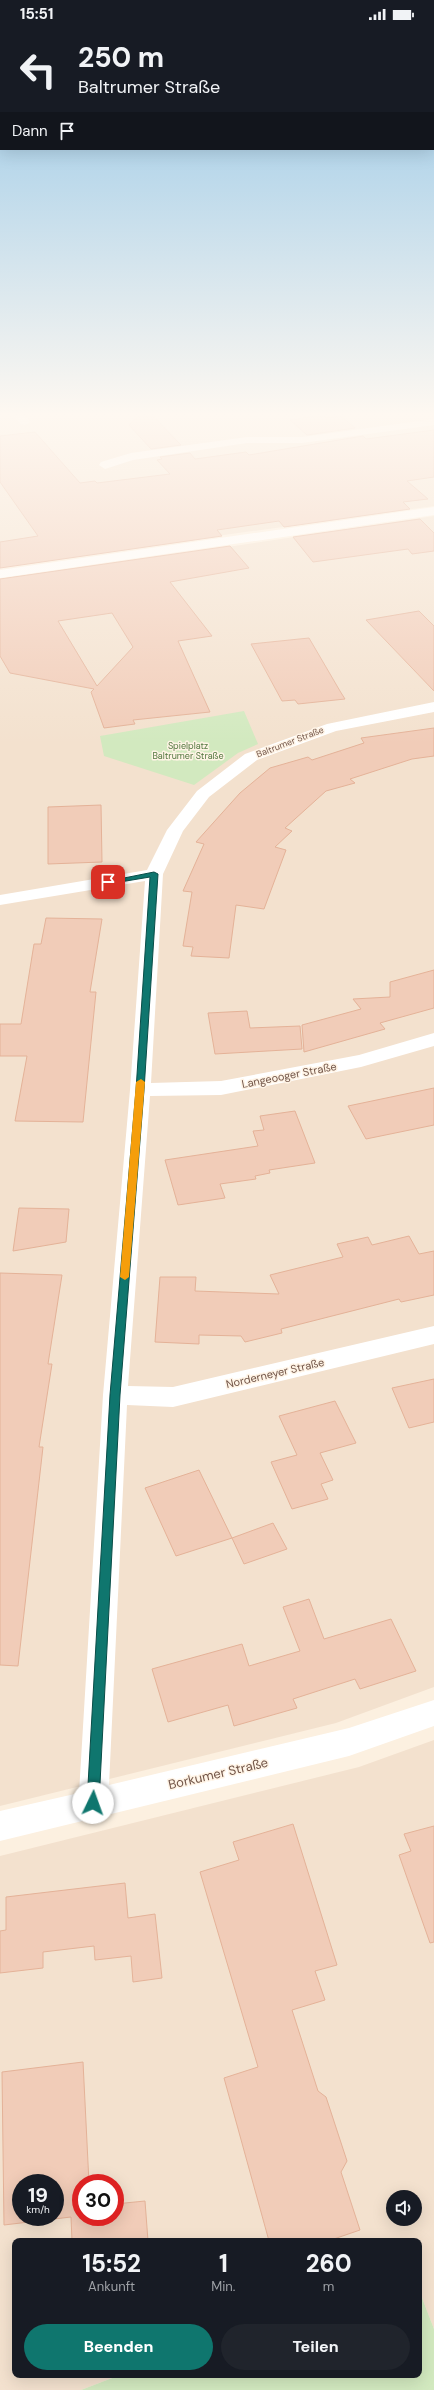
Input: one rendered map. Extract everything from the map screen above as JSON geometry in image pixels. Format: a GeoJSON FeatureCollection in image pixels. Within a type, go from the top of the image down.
{"type":"FeatureCollection","features":[{"type":"Feature","properties":{"kind":"street"},"geometry":{"type":"LineString","coordinates":[[0,574],[350,523]]}},
{"type":"Feature","properties":{"kind":"street","name":"Baltrumer Straße"},"geometry":{"type":"LineString","coordinates":[[93,1803],[115,1395],[140,1090],[154,874],[175,830],[203,794],[251,757],[332,727],[434,707]]}},
{"type":"Feature","properties":{"kind":"street"},"geometry":{"type":"LineString","coordinates":[[0,900],[154,874]]}},
{"type":"Feature","properties":{"kind":"street","name":"Langeooger Straße"},"geometry":{"type":"LineString","coordinates":[[140,1090],[221,1088],[361,1061],[434,1040]]}},
{"type":"Feature","properties":{"kind":"street","name":"Norderneyer Straße"},"geometry":{"type":"LineString","coordinates":[[115,1395],[173,1397],[434,1335]]}},
{"type":"Feature","properties":{"kind":"street","name":"Borkumer Straße"},"geometry":{"type":"LineString","coordinates":[[0,1826],[349,1742],[434,1713]]}},
{"type":"Feature","properties":{"kind":"shaded area"},"geometry":{"type":"Polygon","coordinates":[[[0,523],[309,523],[0,566],[0,523]]]}},
{"type":"Feature","properties":{"kind":"shaded area"},"geometry":{"type":"Polygon","coordinates":[[[386,523],[434,523],[434,1687],[336,1723],[0,1806],[0,581],[386,523]]]}},
{"type":"Feature","properties":{"kind":"shaded area"},"geometry":{"type":"Polygon","coordinates":[[[434,1740],[434,2329],[422,2298],[422,2238],[12,2238],[12,2378],[112,2378],[81,2390],[0,2390],[0,1856],[359,1767],[434,1740]]]}},
{"type":"Feature","properties":{"kind":"green space","name":"Spielplatz Baltrumer Straße"},"geometry":{"type":"Polygon","coordinates":[[[244,711],[258,744],[238,753],[194,785],[104,756],[100,736],[244,711]]]}},
{"type":"Feature","properties":{"kind":"green space"},"geometry":{"type":"Polygon","coordinates":[[[422,2298],[434,2329],[434,2390],[81,2390],[112,2378],[422,2378],[422,2298]]]}},
{"type":"Feature","properties":{"kind":"building"},"geometry":{"type":"Polygon","coordinates":[[[29,523],[264,523],[217,530],[222,536],[0,568],[0,542],[38,536],[29,523]]]}},
{"type":"Feature","properties":{"kind":"building"},"geometry":{"type":"Polygon","coordinates":[[[281,523],[310,523],[284,527],[281,523]]]}},
{"type":"Feature","properties":{"kind":"building"},"geometry":{"type":"Polygon","coordinates":[[[390,523],[424,523],[434,533],[434,551],[412,554],[408,549],[313,562],[293,537],[390,523]]]}},
{"type":"Feature","properties":{"kind":"building"},"geometry":{"type":"Polygon","coordinates":[[[230,546],[249,568],[170,582],[212,636],[178,641],[210,712],[133,720],[135,724],[104,728],[91,692],[94,689],[10,673],[0,656],[0,579],[230,546]],[[112,613],[58,621],[97,686],[133,647],[112,613]]]}},
{"type":"Feature","properties":{"kind":"building"},"geometry":{"type":"Polygon","coordinates":[[[419,611],[434,626],[434,691],[366,620],[419,611]]]}},
{"type":"Feature","properties":{"kind":"building"},"geometry":{"type":"Polygon","coordinates":[[[309,638],[345,699],[298,704],[295,700],[282,701],[251,644],[309,638]]]}},
{"type":"Feature","properties":{"kind":"building"},"geometry":{"type":"Polygon","coordinates":[[[434,728],[434,756],[412,759],[350,779],[355,783],[326,791],[285,828],[292,831],[275,847],[286,850],[264,909],[236,905],[229,958],[191,956],[193,947],[183,946],[192,892],[183,891],[204,844],[196,842],[240,793],[270,768],[308,757],[312,760],[364,743],[361,738],[434,728]]]}},
{"type":"Feature","properties":{"kind":"building"},"geometry":{"type":"Polygon","coordinates":[[[101,805],[102,862],[48,864],[48,807],[101,805]]]}},
{"type":"Feature","properties":{"kind":"building"},"geometry":{"type":"Polygon","coordinates":[[[46,918],[102,919],[90,992],[96,992],[83,1122],[15,1121],[27,1056],[0,1056],[0,1024],[21,1024],[34,944],[41,944],[46,918]]]}},
{"type":"Feature","properties":{"kind":"building"},"geometry":{"type":"Polygon","coordinates":[[[434,970],[434,1008],[380,1023],[385,1029],[304,1052],[302,1025],[361,1009],[353,999],[390,997],[390,982],[434,970]]]}},
{"type":"Feature","properties":{"kind":"building"},"geometry":{"type":"Polygon","coordinates":[[[247,1011],[250,1028],[300,1026],[302,1049],[215,1054],[208,1013],[247,1011]]]}},
{"type":"Feature","properties":{"kind":"building"},"geometry":{"type":"Polygon","coordinates":[[[434,1088],[434,1125],[366,1139],[348,1106],[434,1088]]]}},
{"type":"Feature","properties":{"kind":"building"},"geometry":{"type":"Polygon","coordinates":[[[295,1111],[315,1163],[269,1170],[270,1173],[255,1176],[256,1179],[220,1184],[225,1198],[178,1205],[165,1160],[258,1146],[253,1131],[264,1130],[260,1116],[295,1111]]]}},
{"type":"Feature","properties":{"kind":"building"},"geometry":{"type":"Polygon","coordinates":[[[19,1208],[69,1209],[66,1242],[13,1251],[19,1208]]]}},
{"type":"Feature","properties":{"kind":"building"},"geometry":{"type":"Polygon","coordinates":[[[409,1236],[419,1254],[434,1251],[434,1295],[401,1302],[399,1299],[281,1329],[282,1333],[245,1342],[241,1336],[199,1335],[199,1344],[155,1342],[160,1277],[196,1277],[195,1291],[279,1294],[270,1275],[343,1257],[337,1244],[368,1237],[372,1245],[409,1236]]]}},
{"type":"Feature","properties":{"kind":"building"},"geometry":{"type":"Polygon","coordinates":[[[0,1273],[62,1275],[48,1364],[52,1364],[39,1447],[43,1447],[18,1666],[0,1665],[0,1273]]]}},
{"type":"Feature","properties":{"kind":"building"},"geometry":{"type":"Polygon","coordinates":[[[434,1379],[434,1422],[409,1428],[392,1388],[434,1379]]]}},
{"type":"Feature","properties":{"kind":"building"},"geometry":{"type":"Polygon","coordinates":[[[335,1401],[356,1443],[320,1453],[333,1480],[321,1484],[328,1499],[292,1509],[271,1462],[297,1455],[279,1416],[335,1401]]]}},
{"type":"Feature","properties":{"kind":"building"},"geometry":{"type":"Polygon","coordinates":[[[199,1470],[232,1538],[176,1556],[145,1488],[199,1470]]]}},
{"type":"Feature","properties":{"kind":"building"},"geometry":{"type":"Polygon","coordinates":[[[273,1523],[287,1549],[244,1564],[232,1538],[273,1523]]]}},
{"type":"Feature","properties":{"kind":"building"},"geometry":{"type":"Polygon","coordinates":[[[309,1599],[324,1639],[391,1619],[416,1671],[360,1689],[355,1679],[293,1699],[297,1708],[234,1726],[228,1705],[168,1722],[152,1669],[242,1644],[249,1666],[300,1651],[283,1607],[309,1599]]]}},
{"type":"Feature","properties":{"kind":"building"},"geometry":{"type":"Polygon","coordinates":[[[293,1824],[337,1965],[315,1971],[325,2000],[292,2010],[318,2091],[326,2097],[347,2161],[341,2172],[360,2230],[337,2238],[268,2238],[224,2078],[258,2067],[200,1872],[239,1860],[233,1842],[293,1824]]]}},
{"type":"Feature","properties":{"kind":"building"},"geometry":{"type":"Polygon","coordinates":[[[434,1826],[434,1942],[430,1943],[399,1855],[411,1851],[404,1834],[434,1826]]]}},
{"type":"Feature","properties":{"kind":"building"},"geometry":{"type":"Polygon","coordinates":[[[125,1883],[128,1918],[155,1914],[162,1978],[133,1982],[131,1956],[95,1960],[94,1946],[43,1952],[43,1968],[0,1973],[0,1931],[6,1930],[6,1897],[125,1883]]]}},
{"type":"Feature","properties":{"kind":"building"},"geometry":{"type":"Polygon","coordinates":[[[83,2062],[89,2174],[72,2174],[72,2226],[124,2226],[124,2203],[145,2201],[148,2238],[72,2238],[71,2217],[64,2218],[64,2174],[12,2174],[12,2224],[4,2225],[2,2072],[83,2062]]]}},
{"type":"Feature","properties":{"kind":"slow traffic"},"geometry":{"type":"LineString","coordinates":[[125,1277],[141,1082]]}},
{"type":"Feature","properties":{"kind":"route"},"geometry":{"type":"LineString","coordinates":[[93,1803],[115,1395],[140,1090],[154,874],[108,882]]}}]}
